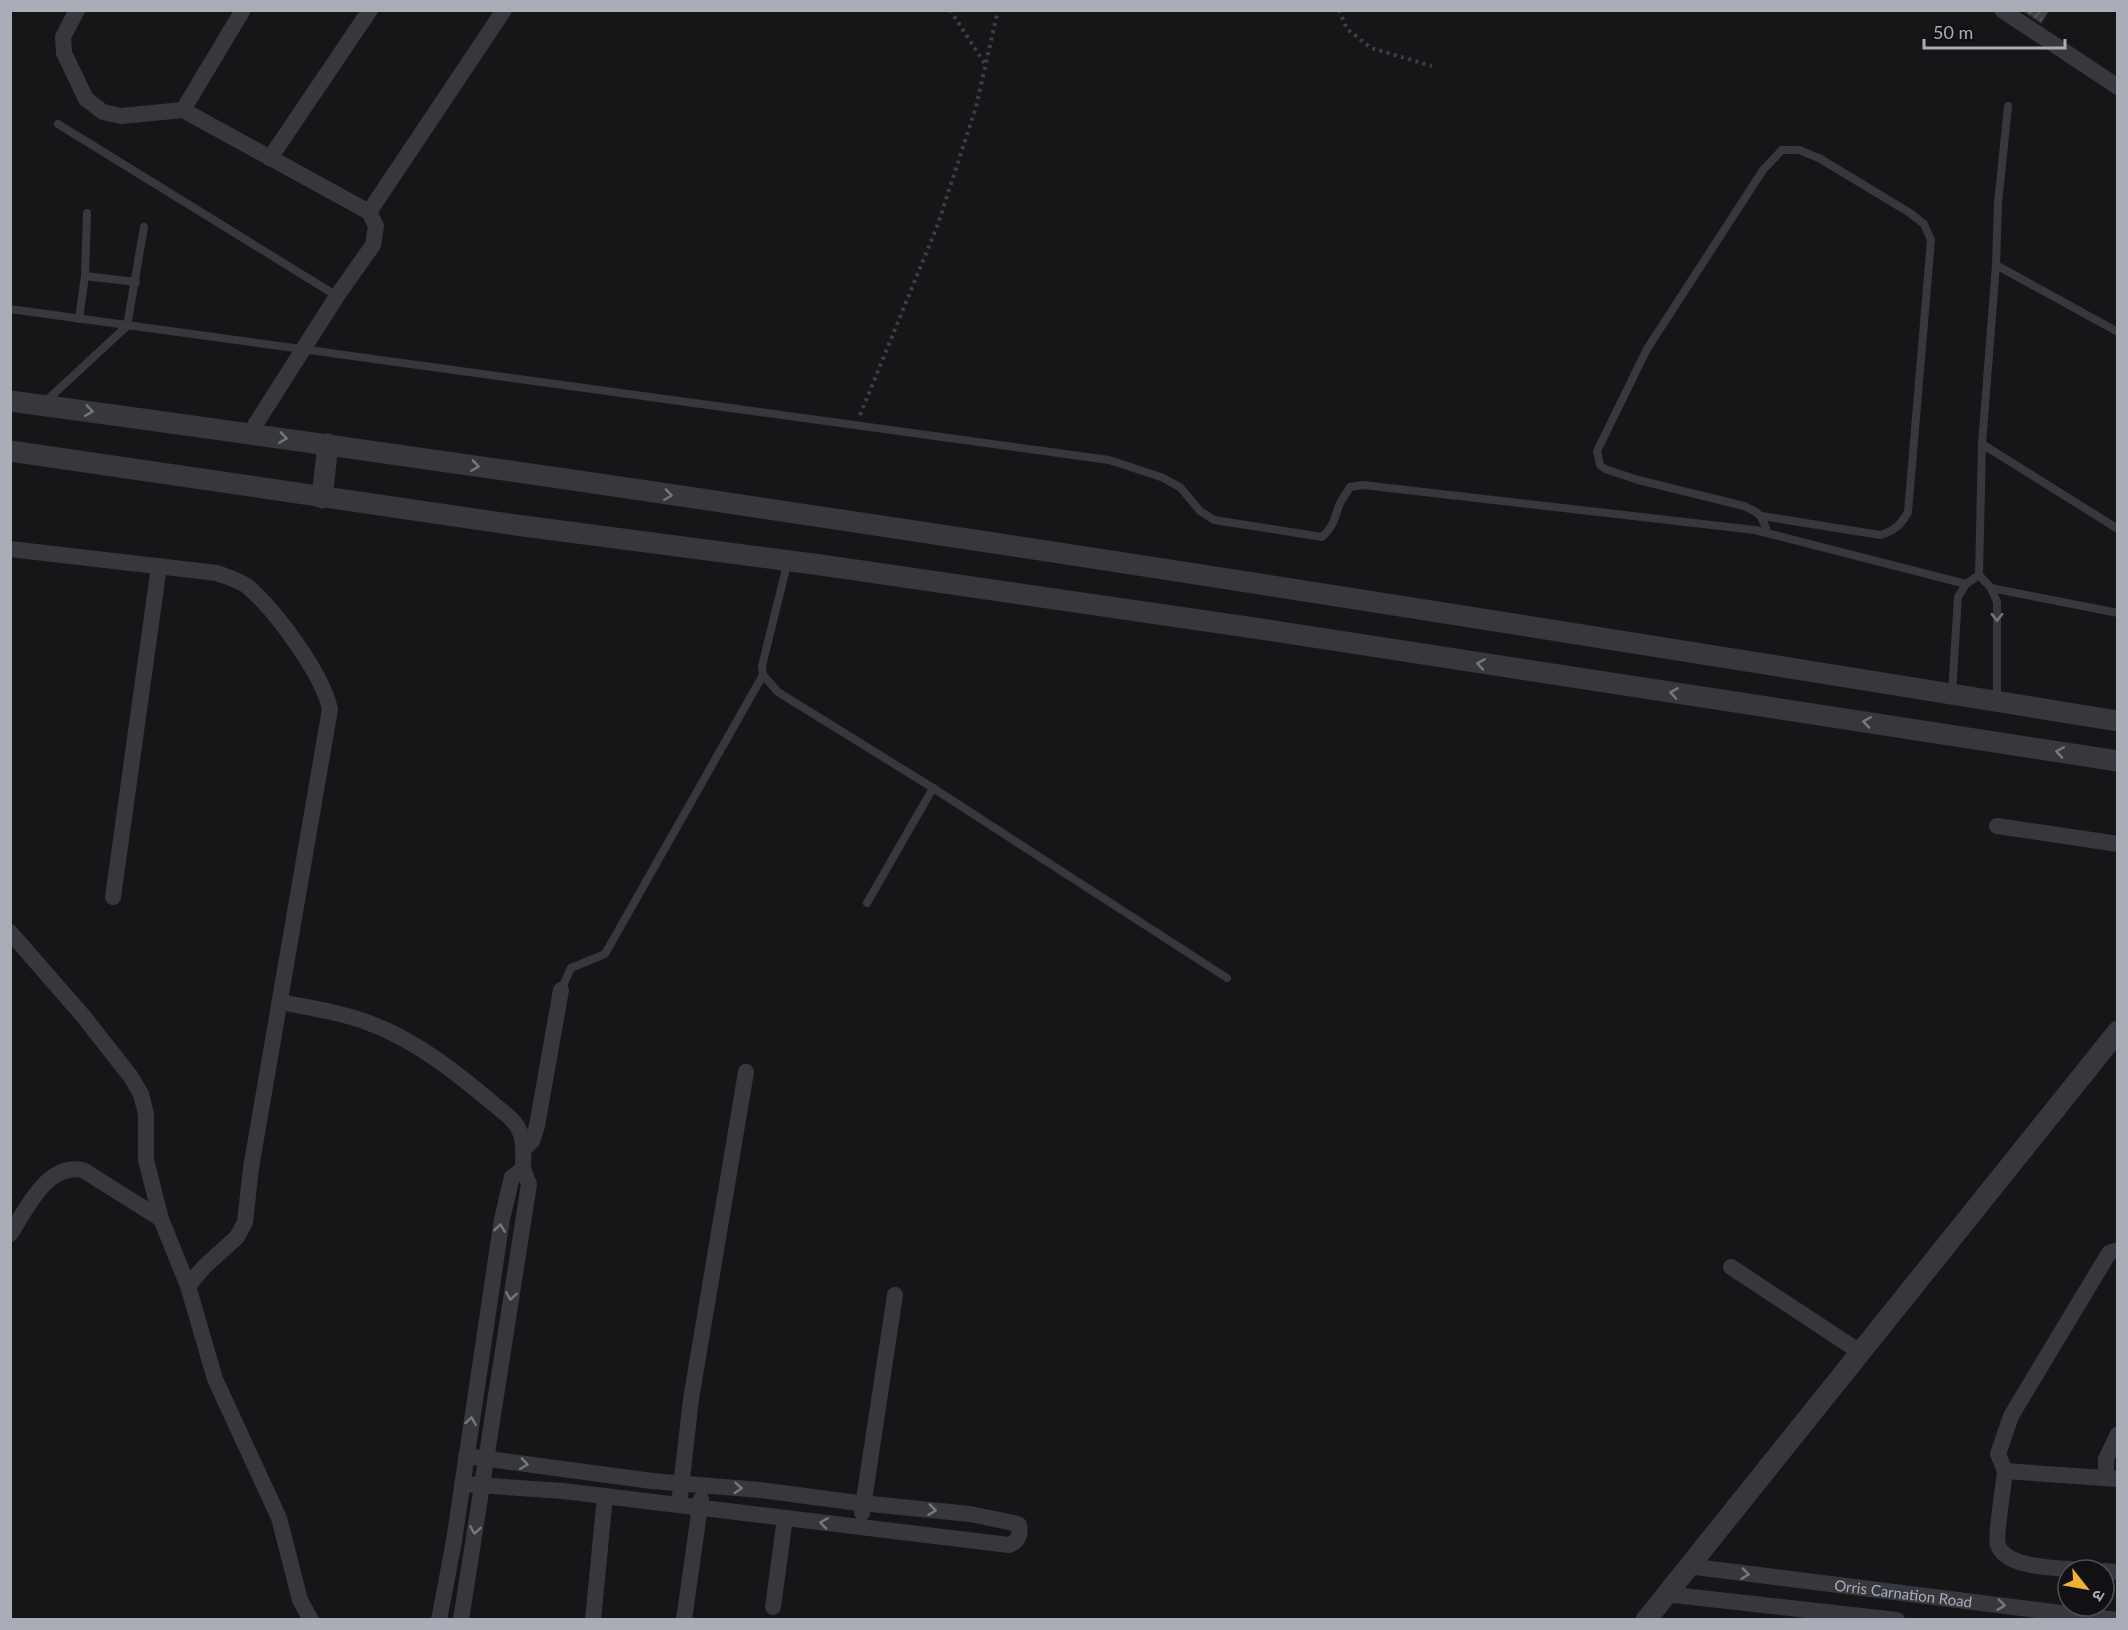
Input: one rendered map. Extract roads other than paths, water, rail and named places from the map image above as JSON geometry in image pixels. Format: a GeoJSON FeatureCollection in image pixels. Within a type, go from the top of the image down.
{"type":"FeatureCollection","features":[{"type":"Feature","properties":{"kind":"street"},"geometry":{"type":"LineString","coordinates":[[77,10],[63,37],[63,52],[86,99],[103,112],[121,116],[183,110],[369,212],[376,226],[373,245],[337,296],[250,433]]}},
{"type":"Feature","properties":{"kind":"street"},"geometry":{"type":"LineString","coordinates":[[183,110],[243,10]]}},
{"type":"Feature","properties":{"kind":"street"},"geometry":{"type":"LineString","coordinates":[[270,158],[370,10]]}},
{"type":"Feature","properties":{"kind":"street"},"geometry":{"type":"LineString","coordinates":[[369,212],[504,10]]}},
{"type":"Feature","properties":{"kind":"street"},"geometry":{"type":"LineString","coordinates":[[2010,13],[2118,87]]}},
{"type":"Feature","properties":{"kind":"street"},"geometry":{"type":"LineString","coordinates":[[10,401],[328,444],[1363,599],[2118,721]]}},
{"type":"Feature","properties":{"kind":"street"},"geometry":{"type":"LineString","coordinates":[[322,498],[328,444]]}},
{"type":"Feature","properties":{"kind":"street"},"geometry":{"type":"LineString","coordinates":[[10,451],[322,498],[788,560],[1261,629],[2118,761]]}},
{"type":"Feature","properties":{"kind":"street"},"geometry":{"type":"LineString","coordinates":[[10,549],[218,573],[245,584],[269,608],[315,671],[327,694],[330,709],[251,1168],[245,1222],[237,1237],[204,1267],[189,1286]]}},
{"type":"Feature","properties":{"kind":"street"},"geometry":{"type":"LineString","coordinates":[[113,897],[159,567]]}},
{"type":"Feature","properties":{"kind":"street"},"geometry":{"type":"LineString","coordinates":[[1997,826],[2118,844]]}},
{"type":"Feature","properties":{"kind":"street"},"geometry":{"type":"LineString","coordinates":[[10,932],[84,1017],[131,1077],[141,1094],[146,1114],[146,1160],[161,1219],[189,1286],[215,1379],[279,1518],[300,1600],[311,1620]]}},
{"type":"Feature","properties":{"kind":"street"},"geometry":{"type":"LineString","coordinates":[[524,1149],[532,1141],[537,1126],[561,990]]}},
{"type":"Feature","properties":{"kind":"street"},"geometry":{"type":"LineString","coordinates":[[280,1002],[344,1014],[399,1037],[432,1056],[481,1093],[507,1115],[518,1128],[524,1149],[522,1169],[529,1184],[460,1620]]}},
{"type":"Feature","properties":{"kind":"street"},"geometry":{"type":"LineString","coordinates":[[1646,1620],[2118,1031]]}},
{"type":"Feature","properties":{"kind":"street"},"geometry":{"type":"LineString","coordinates":[[679,1506],[691,1399],[746,1072]]}},
{"type":"Feature","properties":{"kind":"street"},"geometry":{"type":"LineString","coordinates":[[10,1234],[48,1179],[62,1170],[74,1168],[83,1170],[161,1219]]}},
{"type":"Feature","properties":{"kind":"street"},"geometry":{"type":"LineString","coordinates":[[439,1620],[454,1541],[502,1219],[512,1178],[522,1169]]}},
{"type":"Feature","properties":{"kind":"street"},"geometry":{"type":"LineString","coordinates":[[2056,1567],[2021,1564],[2004,1554],[1997,1543],[2005,1471],[1998,1454],[2011,1416],[2109,1253],[2118,1250]]}},
{"type":"Feature","properties":{"kind":"street"},"geometry":{"type":"LineString","coordinates":[[1731,1267],[1860,1352]]}},
{"type":"Feature","properties":{"kind":"street"},"geometry":{"type":"LineString","coordinates":[[860,1528],[895,1295]]}},
{"type":"Feature","properties":{"kind":"street"},"geometry":{"type":"LineString","coordinates":[[2005,1471],[2112,1478],[2106,1459],[2118,1434]]}},
{"type":"Feature","properties":{"kind":"street"},"geometry":{"type":"LineString","coordinates":[[462,1484],[563,1491],[1009,1545],[1015,1543],[1020,1531],[1019,1525],[1014,1523],[970,1514],[682,1482],[652,1481],[466,1456]]}},
{"type":"Feature","properties":{"kind":"street"},"geometry":{"type":"LineString","coordinates":[[684,1620],[702,1485]]}},
{"type":"Feature","properties":{"kind":"street"},"geometry":{"type":"LineString","coordinates":[[593,1620],[605,1496]]}},
{"type":"Feature","properties":{"kind":"street"},"geometry":{"type":"LineString","coordinates":[[773,1607],[785,1518]]}},
{"type":"Feature","properties":{"kind":"street","name":"Orris Carnation Road"},"geometry":{"type":"LineString","coordinates":[[1687,1566],[2115,1619]]}},
{"type":"Feature","properties":{"kind":"street","name":"Orris Carnation Road"},"geometry":{"type":"LineString","coordinates":[[1665,1594],[1897,1620]]}},
{"type":"Feature","properties":{"kind":"lane"},"geometry":{"type":"LineString","coordinates":[[1997,701],[1997,602],[1991,588],[1979,574],[1982,444],[1996,265],[1998,204],[2008,106]]}},
{"type":"Feature","properties":{"kind":"lane"},"geometry":{"type":"LineString","coordinates":[[58,124],[337,296]]}},
{"type":"Feature","properties":{"kind":"lane"},"geometry":{"type":"LineString","coordinates":[[1762,516],[1880,535],[1891,532],[1902,523],[1908,512],[1931,240],[1924,224],[1910,213],[1820,158],[1798,150],[1782,150],[1763,170],[1647,349],[1597,451],[1600,465],[1605,469],[1638,480],[1744,506],[1762,516],[1767,532]]}},
{"type":"Feature","properties":{"kind":"lane"},"geometry":{"type":"LineString","coordinates":[[79,319],[85,276],[87,213]]}},
{"type":"Feature","properties":{"kind":"lane"},"geometry":{"type":"LineString","coordinates":[[42,405],[127,326],[144,227]]}},
{"type":"Feature","properties":{"kind":"lane"},"geometry":{"type":"LineString","coordinates":[[1996,265],[2118,332]]}},
{"type":"Feature","properties":{"kind":"lane"},"geometry":{"type":"LineString","coordinates":[[85,276],[136,282]]}},
{"type":"Feature","properties":{"kind":"lane"},"geometry":{"type":"LineString","coordinates":[[10,309],[1109,460],[1161,477],[1180,487],[1200,511],[1214,520],[1322,537],[1336,520],[1340,504],[1350,487],[1363,485],[1767,532],[1966,584]]}},
{"type":"Feature","properties":{"kind":"lane"},"geometry":{"type":"LineString","coordinates":[[1982,444],[2118,529]]}},
{"type":"Feature","properties":{"kind":"lane"},"geometry":{"type":"LineString","coordinates":[[788,560],[762,666],[763,675],[778,692],[933,788],[1227,978]]}},
{"type":"Feature","properties":{"kind":"lane"},"geometry":{"type":"LineString","coordinates":[[1952,694],[1958,597],[1966,584],[1979,574]]}},
{"type":"Feature","properties":{"kind":"lane"},"geometry":{"type":"LineString","coordinates":[[1991,588],[2118,614]]}},
{"type":"Feature","properties":{"kind":"lane"},"geometry":{"type":"LineString","coordinates":[[561,990],[572,968],[605,954],[763,675]]}},
{"type":"Feature","properties":{"kind":"lane"},"geometry":{"type":"LineString","coordinates":[[867,903],[933,788]]}}]}
